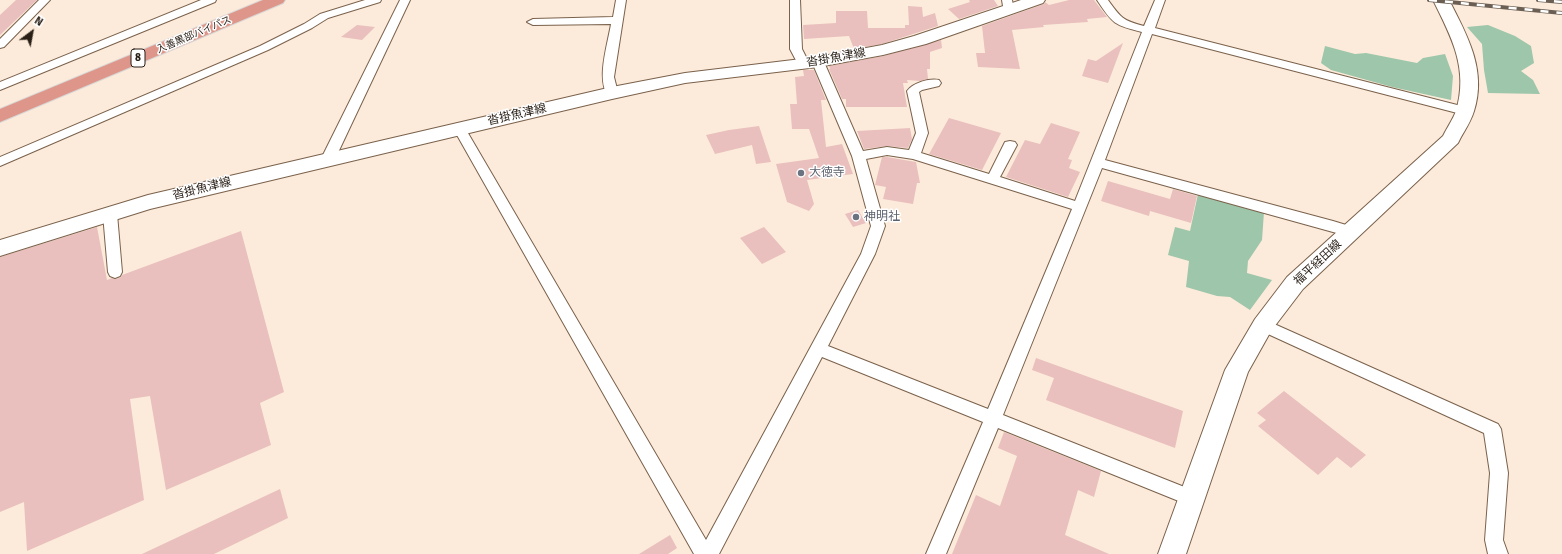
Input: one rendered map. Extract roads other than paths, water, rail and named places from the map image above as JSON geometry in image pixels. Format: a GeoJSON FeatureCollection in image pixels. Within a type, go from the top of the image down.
{"type":"FeatureCollection","features":[{"type":"Feature","properties":{"kind":"highway","name":"入善黒部バイパス"},"geometry":{"type":"LineString","coordinates":[[0,116],[277,0]]}},
{"type":"Feature","properties":{"kind":"main road","name":"沓掛魚津線"},"geometry":{"type":"LineString","coordinates":[[0,248],[179,194],[612,93],[685,78],[810,63],[883,50],[920,40],[1008,5],[1038,0]]}},
{"type":"Feature","properties":{"kind":"main road","name":"福平経田線"},"geometry":{"type":"LineString","coordinates":[[1172,554],[1222,409],[1235,376],[1262,325],[1295,283],[1452,139],[1465,110],[1469,85],[1468,64],[1461,39],[1441,0]]}},
{"type":"Feature","properties":{"kind":"street"},"geometry":{"type":"LineString","coordinates":[[0,44],[45,0]]}},
{"type":"Feature","properties":{"kind":"street"},"geometry":{"type":"LineString","coordinates":[[0,86],[211,0]]}},
{"type":"Feature","properties":{"kind":"street"},"geometry":{"type":"LineString","coordinates":[[0,162],[264,48],[308,26],[324,16],[376,0]]}},
{"type":"Feature","properties":{"kind":"street"},"geometry":{"type":"LineString","coordinates":[[328,159],[405,0]]}},
{"type":"Feature","properties":{"kind":"street"},"geometry":{"type":"LineString","coordinates":[[612,93],[608,77],[621,0]]}},
{"type":"Feature","properties":{"kind":"street"},"geometry":{"type":"LineString","coordinates":[[709,554],[868,254],[878,226],[859,156],[810,63],[796,50],[795,0]]}},
{"type":"Feature","properties":{"kind":"street"},"geometry":{"type":"LineString","coordinates":[[1102,0],[1117,20],[1125,24],[1465,110]]}},
{"type":"Feature","properties":{"kind":"street"},"geometry":{"type":"LineString","coordinates":[[936,554],[993,420],[1080,207],[1160,0]]}},
{"type":"Feature","properties":{"kind":"street"},"geometry":{"type":"LineString","coordinates":[[533,22],[618,20]]}},
{"type":"Feature","properties":{"kind":"street"},"geometry":{"type":"LineString","coordinates":[[914,155],[922,133],[913,91],[918,87],[935,83]]}},
{"type":"Feature","properties":{"kind":"street"},"geometry":{"type":"LineString","coordinates":[[459,128],[704,554]]}},
{"type":"Feature","properties":{"kind":"street"},"geometry":{"type":"LineString","coordinates":[[992,180],[1010,146]]}},
{"type":"Feature","properties":{"kind":"street"},"geometry":{"type":"LineString","coordinates":[[859,156],[886,151],[914,155],[1080,207]]}},
{"type":"Feature","properties":{"kind":"street"},"geometry":{"type":"LineString","coordinates":[[1097,162],[1351,232]]}},
{"type":"Feature","properties":{"kind":"street"},"geometry":{"type":"LineString","coordinates":[[110,214],[115,272]]}},
{"type":"Feature","properties":{"kind":"street"},"geometry":{"type":"LineString","coordinates":[[1262,325],[1492,429],[1500,473],[1494,540],[1498,554]]}},
{"type":"Feature","properties":{"kind":"street"},"geometry":{"type":"LineString","coordinates":[[819,349],[993,420],[1191,498]]}},
{"type":"Feature","properties":{"kind":"railway"},"geometry":{"type":"LineString","coordinates":[[1429,0],[1562,13]]}},
{"type":"Feature","properties":{"kind":"railway"},"geometry":{"type":"LineString","coordinates":[[1538,0],[1562,2]]}},
{"type":"Feature","properties":{"kind":"place","name":"大徳寺"},"geometry":{"type":"Point","coordinates":[801,173]}},
{"type":"Feature","properties":{"kind":"place","name":"神明社"},"geometry":{"type":"Point","coordinates":[856,217]}}]}
